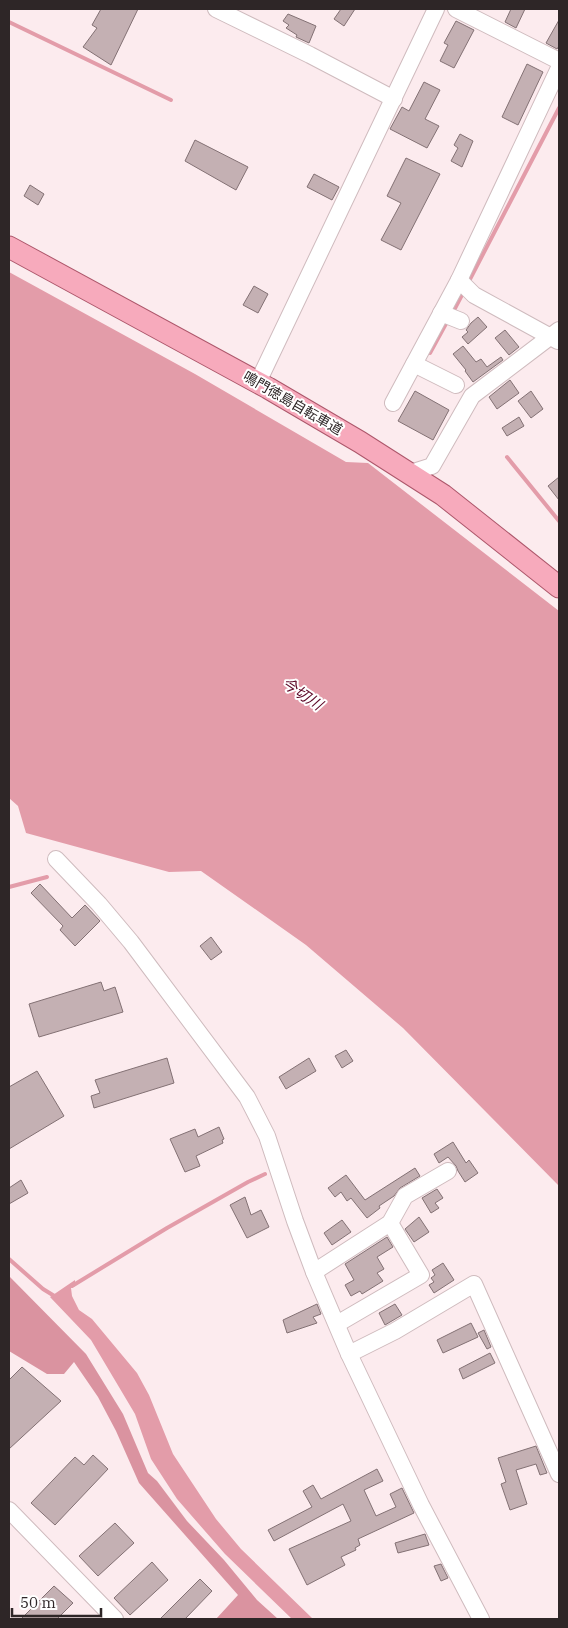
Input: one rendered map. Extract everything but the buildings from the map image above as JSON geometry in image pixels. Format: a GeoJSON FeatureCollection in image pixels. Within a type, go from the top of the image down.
{"type":"FeatureCollection","features":[{"type":"Feature","properties":{"kind":"main road","name":"鳴門徳島自転車道"},"geometry":{"type":"LineString","coordinates":[[9,247],[258,382],[410,473],[443,494],[559,587]]}},
{"type":"Feature","properties":{"kind":"street"},"geometry":{"type":"LineString","coordinates":[[216,9],[394,99]]}},
{"type":"Feature","properties":{"kind":"street"},"geometry":{"type":"LineString","coordinates":[[258,382],[436,9]]}},
{"type":"Feature","properties":{"kind":"street"},"geometry":{"type":"LineString","coordinates":[[456,9],[559,61]]}},
{"type":"Feature","properties":{"kind":"street"},"geometry":{"type":"LineString","coordinates":[[393,403],[459,280],[559,68]]}},
{"type":"Feature","properties":{"kind":"street"},"geometry":{"type":"LineString","coordinates":[[410,473],[432,466],[472,396],[556,336],[474,295],[459,280]]}},
{"type":"Feature","properties":{"kind":"street"},"geometry":{"type":"LineString","coordinates":[[441,313],[461,321]]}},
{"type":"Feature","properties":{"kind":"street"},"geometry":{"type":"LineString","coordinates":[[414,364],[456,384]]}},
{"type":"Feature","properties":{"kind":"street"},"geometry":{"type":"LineString","coordinates":[[56,859],[132,942],[247,1097],[267,1136],[314,1272],[349,1354],[421,1505],[480,1619]]}},
{"type":"Feature","properties":{"kind":"street"},"geometry":{"type":"LineString","coordinates":[[314,1272],[390,1223],[405,1196],[448,1171]]}},
{"type":"Feature","properties":{"kind":"street"},"geometry":{"type":"LineString","coordinates":[[337,1324],[421,1275],[390,1223]]}},
{"type":"Feature","properties":{"kind":"street"},"geometry":{"type":"LineString","coordinates":[[349,1354],[395,1331],[474,1284],[559,1474]]}},
{"type":"Feature","properties":{"kind":"street"},"geometry":{"type":"LineString","coordinates":[[9,1510],[115,1619]]}},
{"type":"Feature","properties":{"kind":"shaded area"},"geometry":{"type":"Polygon","coordinates":[[[9,1276],[86,1354],[123,1414],[148,1473],[157,1481],[187,1521],[224,1560],[257,1600],[278,1619],[216,1619],[238,1595],[139,1483],[116,1431],[98,1397],[74,1362],[64,1374],[47,1374],[9,1351],[9,1276]]]}},
{"type":"Feature","properties":{"kind":"water","name":"今切川"},"geometry":{"type":"Polygon","coordinates":[[[9,272],[195,374],[346,462],[368,463],[559,611],[559,1186],[403,1028],[306,945],[201,871],[169,872],[26,833],[18,806],[9,798],[9,272]]]}},
{"type":"Feature","properties":{"kind":"water"},"geometry":{"type":"Polygon","coordinates":[[[75,1280],[75,1286],[71,1288],[72,1296],[79,1310],[92,1319],[137,1373],[149,1395],[173,1454],[216,1519],[241,1549],[313,1619],[292,1619],[225,1554],[177,1499],[151,1459],[135,1414],[91,1340],[50,1297],[75,1280]]]}},
{"type":"Feature","properties":{"kind":"waterway"},"geometry":{"type":"LineString","coordinates":[[9,22],[171,100]]}},
{"type":"Feature","properties":{"kind":"waterway"},"geometry":{"type":"LineString","coordinates":[[468,283],[559,108]]}},
{"type":"Feature","properties":{"kind":"waterway"},"geometry":{"type":"LineString","coordinates":[[452,314],[464,291]]}},
{"type":"Feature","properties":{"kind":"waterway"},"geometry":{"type":"LineString","coordinates":[[430,353],[448,320]]}},
{"type":"Feature","properties":{"kind":"waterway"},"geometry":{"type":"LineString","coordinates":[[507,457],[559,521]]}},
{"type":"Feature","properties":{"kind":"waterway"},"geometry":{"type":"LineString","coordinates":[[9,887],[47,877]]}},
{"type":"Feature","properties":{"kind":"waterway"},"geometry":{"type":"LineString","coordinates":[[72,1286],[167,1228],[265,1174]]}},
{"type":"Feature","properties":{"kind":"waterway"},"geometry":{"type":"LineString","coordinates":[[9,1259],[43,1289],[56,1297]]}}]}
